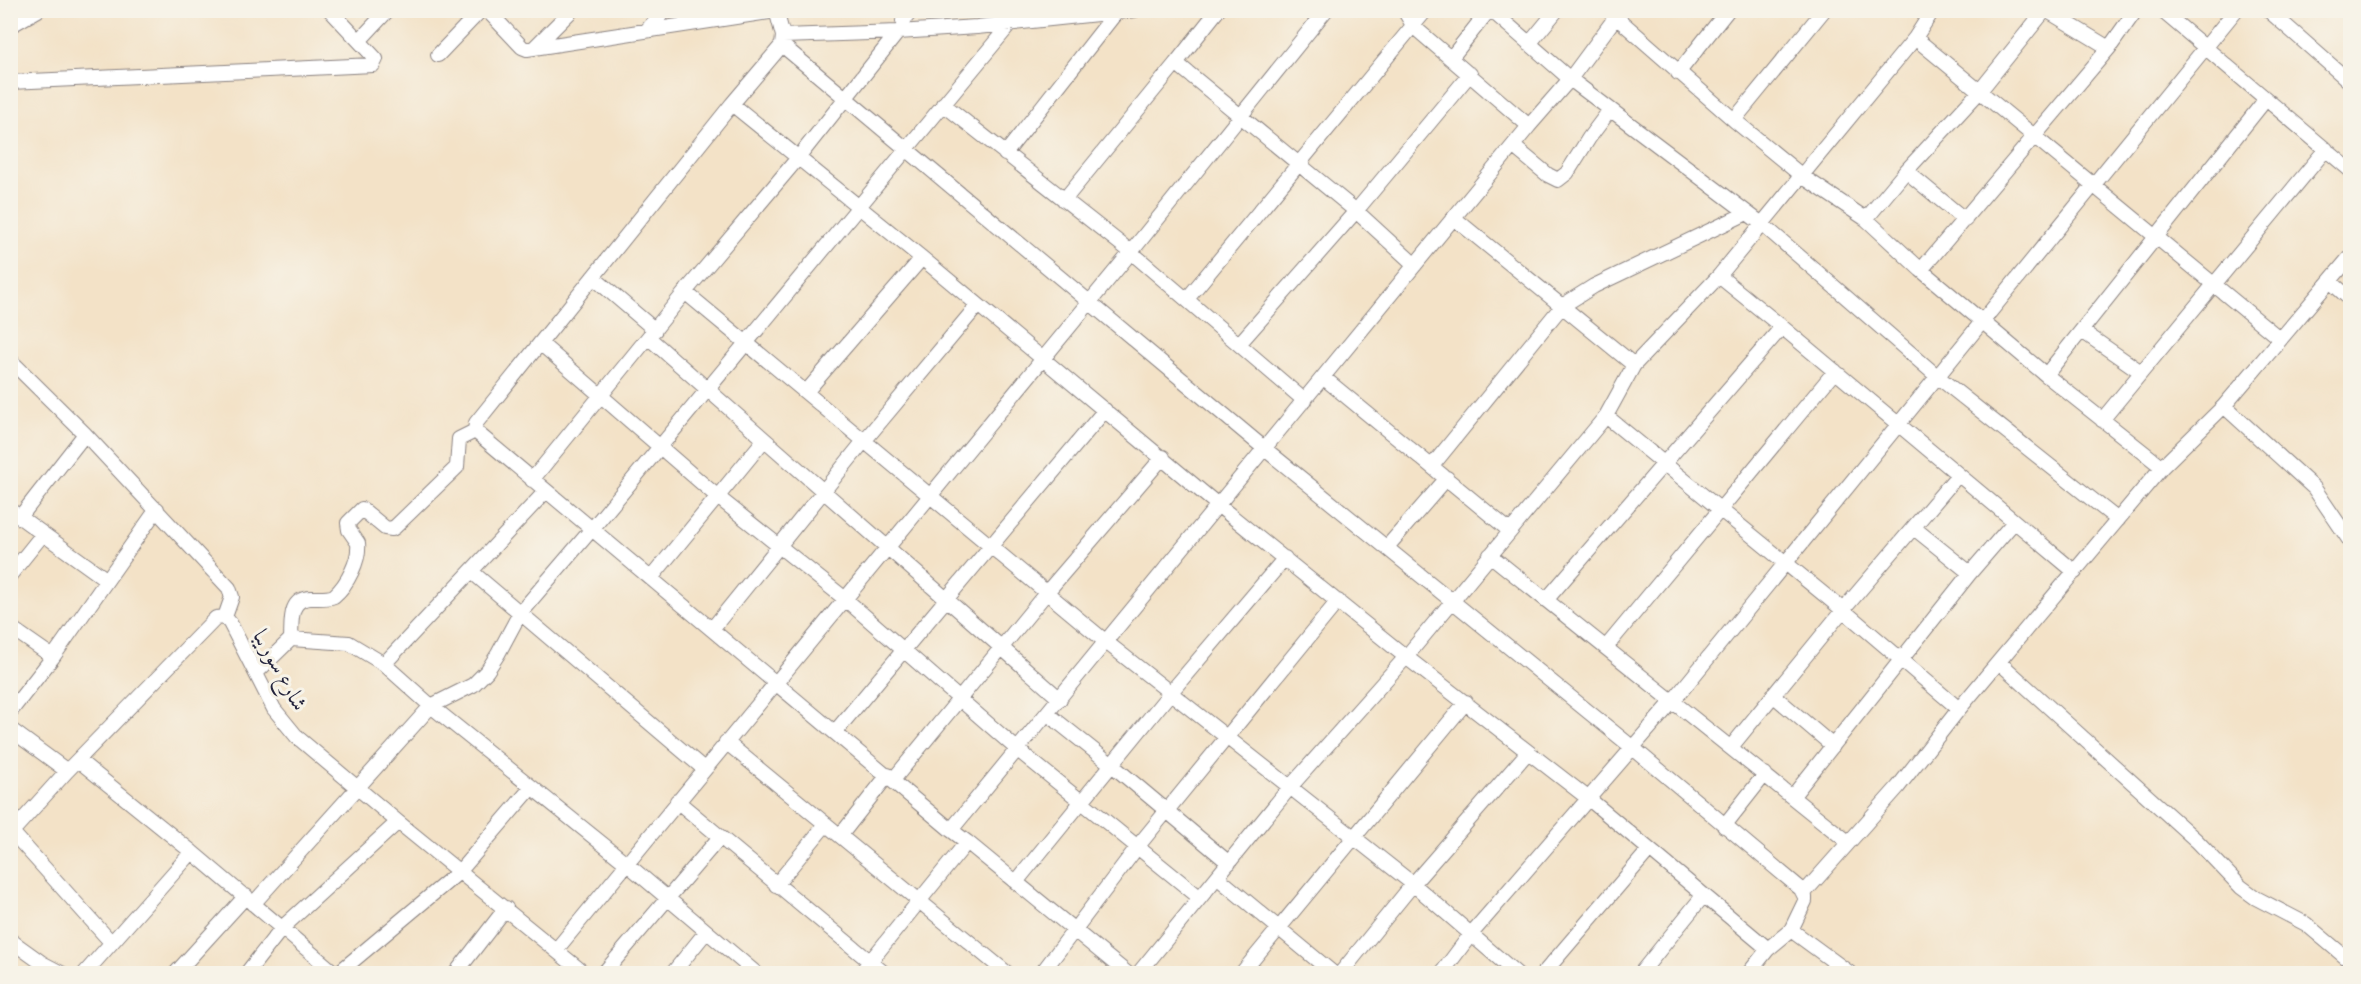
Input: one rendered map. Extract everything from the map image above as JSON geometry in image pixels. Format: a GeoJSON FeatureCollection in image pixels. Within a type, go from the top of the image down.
{"type":"FeatureCollection","features":[{"type":"Feature","properties":{"kind":"street"},"geometry":{"type":"LineString","coordinates":[[10,26],[38,10]]}},
{"type":"Feature","properties":{"kind":"street"},"geometry":{"type":"LineString","coordinates":[[10,82],[373,65],[376,59],[330,10]]}},
{"type":"Feature","properties":{"kind":"street"},"geometry":{"type":"LineString","coordinates":[[359,41],[388,10]]}},
{"type":"Feature","properties":{"kind":"street"},"geometry":{"type":"LineString","coordinates":[[438,55],[481,10]]}},
{"type":"Feature","properties":{"kind":"street"},"geometry":{"type":"LineString","coordinates":[[487,10],[522,47],[534,48],[776,11],[783,40],[845,99],[1265,449],[1633,748],[1804,893],[1805,902],[1791,930],[1768,949],[1748,974]]}},
{"type":"Feature","properties":{"kind":"street"},"geometry":{"type":"LineString","coordinates":[[534,48],[572,10]]}},
{"type":"Feature","properties":{"kind":"street"},"geometry":{"type":"LineString","coordinates":[[647,30],[665,10]]}},
{"type":"Feature","properties":{"kind":"street"},"geometry":{"type":"LineString","coordinates":[[475,431],[476,423],[783,40],[904,21],[1011,23],[1135,10]]}},
{"type":"Feature","properties":{"kind":"street"},"geometry":{"type":"LineString","coordinates":[[1064,200],[1218,10]]}},
{"type":"Feature","properties":{"kind":"street"},"geometry":{"type":"LineString","coordinates":[[556,950],[1131,252],[1326,10]]}},
{"type":"Feature","properties":{"kind":"street"},"geometry":{"type":"LineString","coordinates":[[1404,10],[1414,27],[1529,126]]}},
{"type":"Feature","properties":{"kind":"street"},"geometry":{"type":"LineString","coordinates":[[1187,299],[1426,10]]}},
{"type":"Feature","properties":{"kind":"street"},"geometry":{"type":"LineString","coordinates":[[1451,58],[1490,10],[1570,80],[1762,224],[1938,377],[2118,520]]}},
{"type":"Feature","properties":{"kind":"street"},"geometry":{"type":"LineString","coordinates":[[1530,45],[1557,10]]}},
{"type":"Feature","properties":{"kind":"street"},"geometry":{"type":"LineString","coordinates":[[1678,73],[1728,10]]}},
{"type":"Feature","properties":{"kind":"street"},"geometry":{"type":"LineString","coordinates":[[1734,120],[1824,10]]}},
{"type":"Feature","properties":{"kind":"street"},"geometry":{"type":"LineString","coordinates":[[1138,974],[1291,786],[1406,657],[1606,416],[1634,365],[1719,276],[1915,38],[1933,10]]}},
{"type":"Feature","properties":{"kind":"street"},"geometry":{"type":"LineString","coordinates":[[1866,219],[1906,171],[1979,92],[2046,10],[2109,48]]}},
{"type":"Feature","properties":{"kind":"street"},"geometry":{"type":"LineString","coordinates":[[1921,270],[2109,48],[2136,10]]}},
{"type":"Feature","properties":{"kind":"street"},"geometry":{"type":"LineString","coordinates":[[2161,10],[2350,170]]}},
{"type":"Feature","properties":{"kind":"street"},"geometry":{"type":"LineString","coordinates":[[1441,974],[1472,934],[1673,700],[2095,186],[2236,10]]}},
{"type":"Feature","properties":{"kind":"street"},"geometry":{"type":"LineString","coordinates":[[2268,10],[2350,82]]}},
{"type":"Feature","properties":{"kind":"street"},"geometry":{"type":"LineString","coordinates":[[1005,154],[1117,11]]}},
{"type":"Feature","properties":{"kind":"street"},"geometry":{"type":"LineString","coordinates":[[951,830],[1529,126],[1570,80],[1615,13],[1678,73],[1734,120],[1802,176],[1866,219],[1921,270],[2046,375],[2162,467]]}},
{"type":"Feature","properties":{"kind":"street"},"geometry":{"type":"LineString","coordinates":[[532,480],[798,158],[904,21]]}},
{"type":"Feature","properties":{"kind":"street"},"geometry":{"type":"LineString","coordinates":[[175,974],[249,900],[431,706],[472,685],[486,671],[520,613],[1011,23]]}},
{"type":"Feature","properties":{"kind":"street"},"geometry":{"type":"LineString","coordinates":[[1915,38],[2280,339]]}},
{"type":"Feature","properties":{"kind":"street"},"geometry":{"type":"LineString","coordinates":[[1176,63],[1356,211],[1415,265]]}},
{"type":"Feature","properties":{"kind":"street"},"geometry":{"type":"LineString","coordinates":[[1239,344],[1356,211],[1470,74]]}},
{"type":"Feature","properties":{"kind":"street"},"geometry":{"type":"LineString","coordinates":[[2046,375],[2266,99]]}},
{"type":"Feature","properties":{"kind":"street"},"geometry":{"type":"LineString","coordinates":[[732,104],[922,258],[1219,506],[1406,657],[1589,799],[1768,949]]}},
{"type":"Feature","properties":{"kind":"street"},"geometry":{"type":"LineString","coordinates":[[944,104],[1131,252],[1305,401]]}},
{"type":"Feature","properties":{"kind":"street"},"geometry":{"type":"LineString","coordinates":[[1513,146],[1548,175],[1558,180],[1567,173],[1610,110]]}},
{"type":"Feature","properties":{"kind":"street"},"geometry":{"type":"LineString","coordinates":[[2102,420],[2326,149]]}},
{"type":"Feature","properties":{"kind":"street"},"geometry":{"type":"LineString","coordinates":[[1906,171],[1965,220]]}},
{"type":"Feature","properties":{"kind":"street"},"geometry":{"type":"LineString","coordinates":[[1432,466],[1562,306],[1594,286],[1747,213]]}},
{"type":"Feature","properties":{"kind":"street"},"geometry":{"type":"LineString","coordinates":[[1454,218],[1634,365]]}},
{"type":"Feature","properties":{"kind":"street"},"geometry":{"type":"LineString","coordinates":[[1804,893],[1898,787],[1959,709],[2162,467],[2224,406],[2350,257]]}},
{"type":"Feature","properties":{"kind":"street"},"geometry":{"type":"LineString","coordinates":[[806,392],[922,258]]}},
{"type":"Feature","properties":{"kind":"street"},"geometry":{"type":"LineString","coordinates":[[1719,276],[2075,572]]}},
{"type":"Feature","properties":{"kind":"street"},"geometry":{"type":"LineString","coordinates":[[593,277],[707,389],[1059,699]]}},
{"type":"Feature","properties":{"kind":"street"},"geometry":{"type":"LineString","coordinates":[[2330,281],[2350,299]]}},
{"type":"Feature","properties":{"kind":"street"},"geometry":{"type":"LineString","coordinates":[[685,292],[1106,642],[1413,884],[1517,974]]}},
{"type":"Feature","properties":{"kind":"street"},"geometry":{"type":"LineString","coordinates":[[712,629],[864,441],[978,305]]}},
{"type":"Feature","properties":{"kind":"street"},"geometry":{"type":"LineString","coordinates":[[1547,599],[1782,327]]}},
{"type":"Feature","properties":{"kind":"street"},"geometry":{"type":"LineString","coordinates":[[2082,331],[2141,372]]}},
{"type":"Feature","properties":{"kind":"street"},"geometry":{"type":"LineString","coordinates":[[540,343],[718,498],[844,598],[1018,750],[1199,897]]}},
{"type":"Feature","properties":{"kind":"street"},"geometry":{"type":"LineString","coordinates":[[10,360],[85,434],[229,588],[232,597],[225,617]]}},
{"type":"Feature","properties":{"kind":"street"},"geometry":{"type":"LineString","coordinates":[[1607,646],[1835,371]]}},
{"type":"Feature","properties":{"kind":"street"},"geometry":{"type":"LineString","coordinates":[[1324,378],[1510,531]]}},
{"type":"Feature","properties":{"kind":"street"},"geometry":{"type":"LineString","coordinates":[[2224,406],[2314,488],[2350,541]]}},
{"type":"Feature","properties":{"kind":"street"},"geometry":{"type":"LineString","coordinates":[[836,732],[1105,410]]}},
{"type":"Feature","properties":{"kind":"street"},"geometry":{"type":"LineString","coordinates":[[1606,416],[1786,562],[1959,709]]}},
{"type":"Feature","properties":{"kind":"street"},"geometry":{"type":"LineString","coordinates":[[475,431],[951,830],[1128,974]]}},
{"type":"Feature","properties":{"kind":"street"},"geometry":{"type":"LineString","coordinates":[[256,673],[291,639],[293,610],[296,604],[306,598],[334,596],[343,587],[357,558],[358,543],[349,530],[348,523],[363,509],[385,528],[395,527],[456,467],[459,462],[459,439],[475,431]]}},
{"type":"Feature","properties":{"kind":"street"},"geometry":{"type":"LineString","coordinates":[[85,434],[15,513],[107,580]]}},
{"type":"Feature","properties":{"kind":"street"},"geometry":{"type":"LineString","coordinates":[[651,578],[764,440]]}},
{"type":"Feature","properties":{"kind":"street"},"geometry":{"type":"LineString","coordinates":[[840,836],[960,698],[1163,457]]}},
{"type":"Feature","properties":{"kind":"street"},"geometry":{"type":"LineString","coordinates":[[1731,747],[1843,610],[1958,476]]}},
{"type":"Feature","properties":{"kind":"street"},"geometry":{"type":"LineString","coordinates":[[1387,547],[1447,478]]}},
{"type":"Feature","properties":{"kind":"street"},"geometry":{"type":"LineString","coordinates":[[384,664],[546,491]]}},
{"type":"Feature","properties":{"kind":"street"},"geometry":{"type":"LineString","coordinates":[[10,712],[53,657],[157,509]]}},
{"type":"Feature","properties":{"kind":"street"},"geometry":{"type":"LineString","coordinates":[[1792,797],[1970,573],[2014,522]]}},
{"type":"Feature","properties":{"kind":"street"},"geometry":{"type":"LineString","coordinates":[[1914,528],[1970,573]]}},
{"type":"Feature","properties":{"kind":"street"},"geometry":{"type":"LineString","coordinates":[[10,575],[43,534]]}},
{"type":"Feature","properties":{"kind":"street"},"geometry":{"type":"LineString","coordinates":[[1490,555],[1607,646],[1848,843]]}},
{"type":"Feature","properties":{"kind":"street"},"geometry":{"type":"LineString","coordinates":[[1016,882],[1171,693],[1286,558]]}},
{"type":"Feature","properties":{"kind":"street"},"geometry":{"type":"LineString","coordinates":[[472,572],[704,768]]}},
{"type":"Feature","properties":{"kind":"street"},"geometry":{"type":"LineString","coordinates":[[1041,974],[1138,846],[1338,601]]}},
{"type":"Feature","properties":{"kind":"street","name":"شارع سوريبا"},"geometry":{"type":"LineString","coordinates":[[11,833],[67,771],[212,622],[216,618],[225,617],[274,709],[313,752],[585,974]]}},
{"type":"Feature","properties":{"kind":"street"},"geometry":{"type":"LineString","coordinates":[[10,627],[53,657]]}},
{"type":"Feature","properties":{"kind":"street"},"geometry":{"type":"LineString","coordinates":[[291,639],[350,643],[384,664],[431,706],[626,863],[757,974]]}},
{"type":"Feature","properties":{"kind":"street"},"geometry":{"type":"LineString","coordinates":[[1999,662],[2197,841],[2241,886],[2256,898],[2306,924],[2350,961]]}},
{"type":"Feature","properties":{"kind":"street"},"geometry":{"type":"LineString","coordinates":[[1773,695],[1833,746]]}},
{"type":"Feature","properties":{"kind":"street"},"geometry":{"type":"LineString","coordinates":[[1241,974],[1466,702]]}},
{"type":"Feature","properties":{"kind":"street"},"geometry":{"type":"LineString","coordinates":[[1048,714],[1167,810],[1228,863]]}},
{"type":"Feature","properties":{"kind":"street"},"geometry":{"type":"LineString","coordinates":[[10,729],[67,771]]}},
{"type":"Feature","properties":{"kind":"street"},"geometry":{"type":"LineString","coordinates":[[726,742],[1008,974]]}},
{"type":"Feature","properties":{"kind":"street"},"geometry":{"type":"LineString","coordinates":[[1340,974],[1413,884],[1528,752]]}},
{"type":"Feature","properties":{"kind":"street"},"geometry":{"type":"LineString","coordinates":[[78,760],[337,974],[459,872],[532,787]]}},
{"type":"Feature","properties":{"kind":"street"},"geometry":{"type":"LineString","coordinates":[[1724,826],[1765,774]]}},
{"type":"Feature","properties":{"kind":"street"},"geometry":{"type":"LineString","coordinates":[[677,801],[885,974]]}},
{"type":"Feature","properties":{"kind":"street"},"geometry":{"type":"LineString","coordinates":[[246,974],[282,928],[398,822]]}},
{"type":"Feature","properties":{"kind":"street"},"geometry":{"type":"LineString","coordinates":[[776,885],[825,825]]}},
{"type":"Feature","properties":{"kind":"street"},"geometry":{"type":"LineString","coordinates":[[11,833],[110,941]]}},
{"type":"Feature","properties":{"kind":"street"},"geometry":{"type":"LineString","coordinates":[[603,974],[720,837]]}},
{"type":"Feature","properties":{"kind":"street"},"geometry":{"type":"LineString","coordinates":[[860,974],[968,842]]}},
{"type":"Feature","properties":{"kind":"street"},"geometry":{"type":"LineString","coordinates":[[1544,974],[1649,850]]}},
{"type":"Feature","properties":{"kind":"street"},"geometry":{"type":"LineString","coordinates":[[84,974],[110,941],[192,852]]}},
{"type":"Feature","properties":{"kind":"street"},"geometry":{"type":"LineString","coordinates":[[1217,877],[1334,974]]}},
{"type":"Feature","properties":{"kind":"street"},"geometry":{"type":"LineString","coordinates":[[1640,974],[1703,896]]}},
{"type":"Feature","properties":{"kind":"street"},"geometry":{"type":"LineString","coordinates":[[455,974],[506,908]]}},
{"type":"Feature","properties":{"kind":"street"},"geometry":{"type":"LineString","coordinates":[[1791,930],[1851,974]]}},
{"type":"Feature","properties":{"kind":"street"},"geometry":{"type":"LineString","coordinates":[[672,974],[706,932]]}},
{"type":"Feature","properties":{"kind":"street"},"geometry":{"type":"LineString","coordinates":[[10,940],[38,968],[63,974]]}}]}
